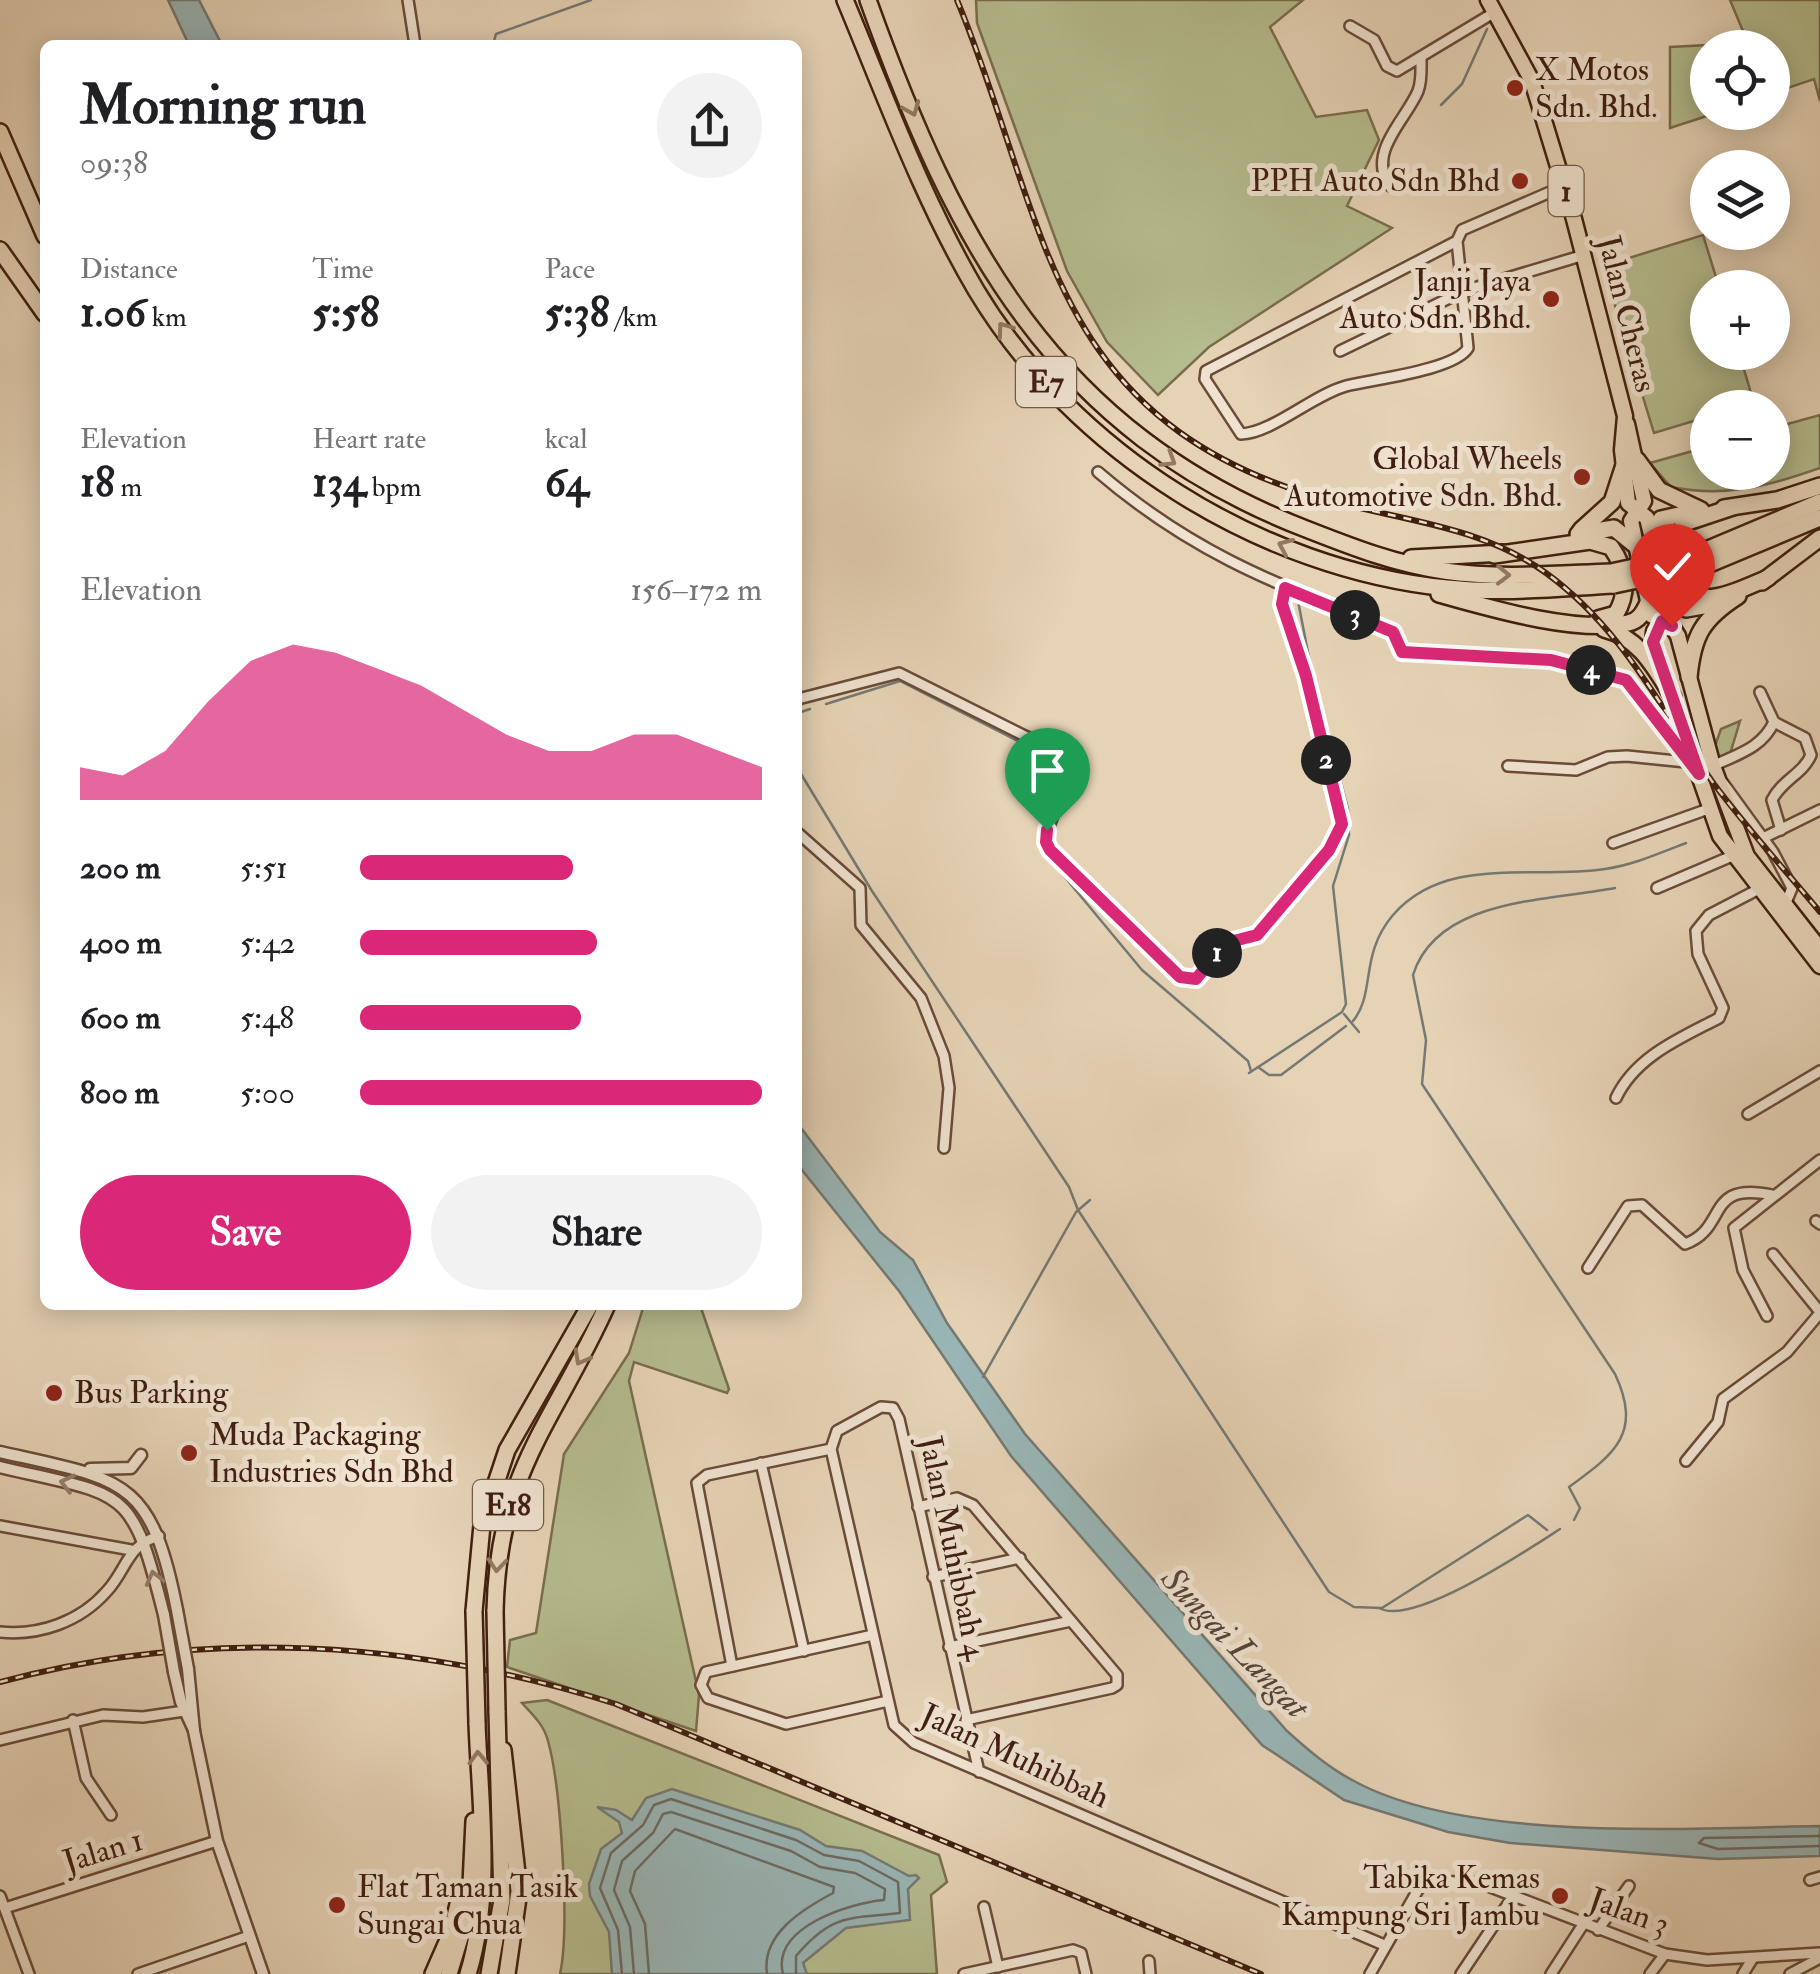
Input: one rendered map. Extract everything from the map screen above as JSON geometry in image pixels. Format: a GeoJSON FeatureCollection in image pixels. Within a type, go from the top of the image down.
{"type":"FeatureCollection","features":[{"type":"Feature","properties":{"kind":"highway","name":"E7"},"geometry":{"type":"LineString","coordinates":[[845,0],[937,220],[978,294],[1035,370],[1126,457],[1216,514],[1320,562],[1377,577],[1485,590],[1612,579],[1703,559],[1820,518]]}},
{"type":"Feature","properties":{"kind":"highway","name":"E7"},"geometry":{"type":"LineString","coordinates":[[868,0],[932,156],[976,245],[1043,342],[1092,400],[1146,446],[1236,501],[1372,555],[1420,568],[1486,575],[1612,579]]}},
{"type":"Feature","properties":{"kind":"highway"},"geometry":{"type":"LineString","coordinates":[[0,132],[40,224]]}},
{"type":"Feature","properties":{"kind":"highway"},"geometry":{"type":"LineString","coordinates":[[0,250],[40,307]]}},
{"type":"Feature","properties":{"kind":"highway"},"geometry":{"type":"LineString","coordinates":[[1574,535],[1601,516],[1612,502],[1630,462],[1660,490],[1701,510]]}},
{"type":"Feature","properties":{"kind":"highway"},"geometry":{"type":"LineString","coordinates":[[1768,578],[1712,599],[1699,598],[1684,584],[1676,536],[1685,523],[1820,486]]}},
{"type":"Feature","properties":{"kind":"highway","name":"E7"},"geometry":{"type":"LineString","coordinates":[[1703,559],[1820,502]]}},
{"type":"Feature","properties":{"kind":"highway"},"geometry":{"type":"LineString","coordinates":[[1494,555],[1614,528],[1644,544],[1661,519],[1733,508]]}},
{"type":"Feature","properties":{"kind":"highway"},"geometry":{"type":"LineString","coordinates":[[1689,677],[1693,639],[1700,627],[1820,538]]}},
{"type":"Feature","properties":{"kind":"highway"},"geometry":{"type":"LineString","coordinates":[[1372,555],[1494,555],[1590,540],[1601,542],[1617,556],[1626,590],[1616,614],[1590,619],[1531,615]]}},
{"type":"Feature","properties":{"kind":"highway"},"geometry":{"type":"LineString","coordinates":[[1377,577],[1624,634],[1637,644],[1673,697]]}},
{"type":"Feature","properties":{"kind":"highway"},"geometry":{"type":"LineString","coordinates":[[1586,624],[1628,624],[1640,618],[1657,598],[1700,610],[1733,599]]}},
{"type":"Feature","properties":{"kind":"highway","name":"E18"},"geometry":{"type":"LineString","coordinates":[[468,1974],[479,1926],[484,1862],[474,1611],[482,1525],[507,1450],[587,1310]]}},
{"type":"Feature","properties":{"kind":"highway","name":"E18"},"geometry":{"type":"LineString","coordinates":[[489,1974],[500,1930],[496,1564],[513,1487],[604,1310]]}},
{"type":"Feature","properties":{"kind":"highway"},"geometry":{"type":"LineString","coordinates":[[496,1716],[508,1770],[519,1891],[507,1974]]}},
{"type":"Feature","properties":{"kind":"highway"},"geometry":{"type":"LineString","coordinates":[[433,1974],[460,1901],[480,1794]]}},
{"type":"Feature","properties":{"kind":"highway"},"geometry":{"type":"LineString","coordinates":[[449,1974],[470,1904],[472,1832]]}},
{"type":"Feature","properties":{"kind":"main road","name":"Jalan Cheras"},"geometry":{"type":"LineString","coordinates":[[1492,6],[1532,81],[1584,255],[1625,419],[1630,462],[1628,503],[1646,518],[1644,544],[1657,598],[1652,615],[1678,636],[1713,766],[1747,856],[1784,908],[1820,949]]}},
{"type":"Feature","properties":{"kind":"main road"},"geometry":{"type":"LineString","coordinates":[[1662,621],[1653,642],[1710,808],[1732,856],[1820,966]]}},
{"type":"Feature","properties":{"kind":"street"},"geometry":{"type":"LineString","coordinates":[[408,0],[414,40]]}},
{"type":"Feature","properties":{"kind":"street"},"geometry":{"type":"LineString","coordinates":[[1350,26],[1374,40],[1391,70],[1404,70],[1492,6]]}},
{"type":"Feature","properties":{"kind":"street"},"geometry":{"type":"LineString","coordinates":[[1390,186],[1384,179],[1384,150],[1419,89],[1420,58]]}},
{"type":"Feature","properties":{"kind":"street"},"geometry":{"type":"LineString","coordinates":[[1457,241],[1468,348],[1463,357],[1422,372],[1398,372],[1329,391],[1249,434],[1241,434],[1205,379],[1206,371],[1457,241],[1466,226],[1564,186]]}},
{"type":"Feature","properties":{"kind":"street"},"geometry":{"type":"LineString","coordinates":[[1340,350],[1464,291],[1584,255]]}},
{"type":"Feature","properties":{"kind":"street"},"geometry":{"type":"LineString","coordinates":[[1098,472],[1151,517],[1198,546],[1285,588],[1393,632],[1402,652],[1551,660],[1626,680],[1699,774]]}},
{"type":"Feature","properties":{"kind":"street"},"geometry":{"type":"LineString","coordinates":[[802,698],[899,673],[1045,746],[1062,763],[1068,777],[1046,834],[1048,846],[1180,977],[1196,979],[1226,943],[1257,935],[1329,850],[1342,824],[1306,676],[1282,604],[1285,588]]}},
{"type":"Feature","properties":{"kind":"street"},"geometry":{"type":"LineString","coordinates":[[1760,692],[1774,722],[1805,738],[1811,755],[1806,768],[1791,776],[1772,800],[1782,830]]}},
{"type":"Feature","properties":{"kind":"street"},"geometry":{"type":"LineString","coordinates":[[1774,722],[1761,744],[1713,766],[1792,888],[1784,908]]}},
{"type":"Feature","properties":{"kind":"street"},"geometry":{"type":"LineString","coordinates":[[1508,766],[1576,770],[1608,758],[1627,756],[1686,762]]}},
{"type":"Feature","properties":{"kind":"street"},"geometry":{"type":"LineString","coordinates":[[1613,843],[1710,808]]}},
{"type":"Feature","properties":{"kind":"street"},"geometry":{"type":"LineString","coordinates":[[1763,838],[1820,810]]}},
{"type":"Feature","properties":{"kind":"street"},"geometry":{"type":"LineString","coordinates":[[802,836],[860,888],[861,925],[928,1010],[949,1078],[944,1148]]}},
{"type":"Feature","properties":{"kind":"street"},"geometry":{"type":"LineString","coordinates":[[1657,888],[1732,856]]}},
{"type":"Feature","properties":{"kind":"street"},"geometry":{"type":"LineString","coordinates":[[1616,1098],[1628,1078],[1663,1046],[1720,1018],[1723,1008],[1698,954],[1696,931],[1709,915],[1757,890]]}},
{"type":"Feature","properties":{"kind":"street"},"geometry":{"type":"LineString","coordinates":[[1748,1114],[1820,1070]]}},
{"type":"Feature","properties":{"kind":"street"},"geometry":{"type":"LineString","coordinates":[[1767,1316],[1743,1270],[1734,1232],[1738,1222],[1820,1160]]}},
{"type":"Feature","properties":{"kind":"street"},"geometry":{"type":"LineString","coordinates":[[1588,1268],[1628,1206],[1642,1205],[1685,1244],[1704,1235],[1718,1205],[1731,1194],[1751,1191],[1772,1195]]}},
{"type":"Feature","properties":{"kind":"street"},"geometry":{"type":"LineString","coordinates":[[1686,1461],[1718,1422],[1723,1399],[1788,1352],[1820,1312],[1773,1254]]}},
{"type":"Feature","properties":{"kind":"street","name":"Jalan Muhibbah 4"},"geometry":{"type":"LineString","coordinates":[[831,1445],[837,1431],[881,1407],[892,1408],[899,1419],[979,1772]]}},
{"type":"Feature","properties":{"kind":"street"},"geometry":{"type":"LineString","coordinates":[[732,1666],[696,1483],[707,1474],[831,1445]]}},
{"type":"Feature","properties":{"kind":"street","name":"Jalan Muhibbah"},"geometry":{"type":"LineString","coordinates":[[831,1445],[888,1701],[894,1724],[903,1736],[1384,1945]]}},
{"type":"Feature","properties":{"kind":"street"},"geometry":{"type":"LineString","coordinates":[[0,1452],[84,1471],[126,1489],[146,1508],[158,1536],[177,1610],[194,1731],[217,1842],[266,1974]]}},
{"type":"Feature","properties":{"kind":"street"},"geometry":{"type":"LineString","coordinates":[[84,1471],[131,1468],[141,1455]]}},
{"type":"Feature","properties":{"kind":"street"},"geometry":{"type":"LineString","coordinates":[[761,1464],[804,1651]]}},
{"type":"Feature","properties":{"kind":"street"},"geometry":{"type":"LineString","coordinates":[[0,1467],[96,1490],[129,1511],[144,1540],[184,1712],[194,1731]]}},
{"type":"Feature","properties":{"kind":"street"},"geometry":{"type":"LineString","coordinates":[[918,1507],[958,1498],[968,1501],[1113,1668],[1118,1680],[1112,1688],[966,1720]]}},
{"type":"Feature","properties":{"kind":"street"},"geometry":{"type":"LineString","coordinates":[[0,1526],[132,1550]]}},
{"type":"Feature","properties":{"kind":"street"},"geometry":{"type":"LineString","coordinates":[[0,1632],[30,1633],[60,1624],[106,1592],[132,1550],[144,1540],[158,1536]]}},
{"type":"Feature","properties":{"kind":"street"},"geometry":{"type":"LineString","coordinates":[[933,1577],[1020,1558]]}},
{"type":"Feature","properties":{"kind":"street"},"geometry":{"type":"LineString","coordinates":[[949,1647],[1071,1621]]}},
{"type":"Feature","properties":{"kind":"street"},"geometry":{"type":"LineString","coordinates":[[873,1635],[706,1672],[701,1685],[708,1698],[786,1724],[888,1701]]}},
{"type":"Feature","properties":{"kind":"street"},"geometry":{"type":"LineString","coordinates":[[0,1740],[73,1720],[184,1712]]}},
{"type":"Feature","properties":{"kind":"street"},"geometry":{"type":"LineString","coordinates":[[73,1720],[86,1778],[111,1815]]}},
{"type":"Feature","properties":{"kind":"street","name":"Jalan 1"},"geometry":{"type":"LineString","coordinates":[[4,1908],[217,1842]]}},
{"type":"Feature","properties":{"kind":"street","name":"Jalan 3"},"geometry":{"type":"LineString","coordinates":[[1384,1945],[1425,1882],[1480,1883],[1665,1954],[1707,1960],[1798,1951],[1820,1956]]}},
{"type":"Feature","properties":{"kind":"street"},"geometry":{"type":"LineString","coordinates":[[1598,1930],[1629,1886]]}},
{"type":"Feature","properties":{"kind":"street"},"geometry":{"type":"LineString","coordinates":[[1461,1974],[1514,1895]]}},
{"type":"Feature","properties":{"kind":"street"},"geometry":{"type":"LineString","coordinates":[[0,1896],[29,1974]]}},
{"type":"Feature","properties":{"kind":"street"},"geometry":{"type":"LineString","coordinates":[[984,1907],[998,1966]]}},
{"type":"Feature","properties":{"kind":"street"},"geometry":{"type":"LineString","coordinates":[[1551,1974],[1584,1923]]}},
{"type":"Feature","properties":{"kind":"street"},"geometry":{"type":"LineString","coordinates":[[138,1974],[249,1936]]}},
{"type":"Feature","properties":{"kind":"street"},"geometry":{"type":"LineString","coordinates":[[1370,1974],[1384,1945]]}},
{"type":"Feature","properties":{"kind":"street"},"geometry":{"type":"LineString","coordinates":[[964,1974],[1076,1950],[1082,1956],[1086,1974]]}},
{"type":"Feature","properties":{"kind":"street"},"geometry":{"type":"LineString","coordinates":[[1650,1974],[1665,1954]]}},
{"type":"Feature","properties":{"kind":"street"},"geometry":{"type":"LineString","coordinates":[[1790,1974],[1820,1956]]}},
{"type":"Feature","properties":{"kind":"street"},"geometry":{"type":"LineString","coordinates":[[1744,1974],[1754,1958]]}},
{"type":"Feature","properties":{"kind":"street"},"geometry":{"type":"LineString","coordinates":[[1148,1961],[1150,1974]]}},
{"type":"Feature","properties":{"kind":"green space"},"geometry":{"type":"Polygon","coordinates":[[[976,0],[1303,0],[1270,27],[1316,117],[1367,110],[1379,140],[1347,206],[1392,228],[1209,347],[1158,395],[1107,342],[1067,271],[977,23],[976,0]]]}},
{"type":"Feature","properties":{"kind":"green space"},"geometry":{"type":"Polygon","coordinates":[[[1730,0],[1820,0],[1820,101],[1814,79],[1790,87],[1790,30],[1743,30],[1730,0]]]}},
{"type":"Feature","properties":{"kind":"green space"},"geometry":{"type":"Polygon","coordinates":[[[1690,46],[1690,121],[1670,128],[1670,47],[1690,46]]]}},
{"type":"Feature","properties":{"kind":"green space"},"geometry":{"type":"Polygon","coordinates":[[[1690,239],[1690,250],[1708,250],[1714,270],[1690,270],[1690,370],[1744,370],[1750,390],[1690,390],[1690,422],[1654,433],[1603,266],[1690,239]]]}},
{"type":"Feature","properties":{"kind":"green space"},"geometry":{"type":"Polygon","coordinates":[[[1820,415],[1820,468],[1790,478],[1790,423],[1820,415]]]}},
{"type":"Feature","properties":{"kind":"green space"},"geometry":{"type":"Polygon","coordinates":[[[1690,452],[1690,490],[1671,487],[1650,463],[1690,452]]]}},
{"type":"Feature","properties":{"kind":"green space"},"geometry":{"type":"Polygon","coordinates":[[[1740,721],[1730,754],[1718,759],[1715,746],[1721,729],[1740,721]]]}},
{"type":"Feature","properties":{"kind":"green space"},"geometry":{"type":"Polygon","coordinates":[[[642,1310],[702,1310],[729,1389],[727,1393],[634,1362],[629,1381],[699,1695],[696,1731],[507,1667],[510,1640],[536,1633],[564,1454],[629,1353],[642,1310]]]}},
{"type":"Feature","properties":{"kind":"green space"},"geometry":{"type":"Polygon","coordinates":[[[547,1700],[939,1855],[947,1882],[931,1895],[937,1974],[560,1974],[564,1893],[557,1790],[546,1735],[522,1703],[547,1700]]]}},
{"type":"Feature","properties":{"kind":"water"},"geometry":{"type":"Polygon","coordinates":[[[168,0],[199,0],[219,40],[187,40],[168,0]]]}},
{"type":"Feature","properties":{"kind":"water"},"geometry":{"type":"Polygon","coordinates":[[[802,1129],[880,1232],[913,1260],[947,1323],[1025,1434],[1287,1731],[1327,1764],[1354,1781],[1401,1801],[1517,1823],[1646,1829],[1820,1826],[1820,1856],[1718,1859],[1510,1843],[1448,1832],[1344,1800],[1262,1745],[1011,1456],[899,1291],[802,1170],[802,1129]]]}},
{"type":"Feature","properties":{"kind":"water"},"geometry":{"type":"Polygon","coordinates":[[[672,1789],[800,1830],[826,1846],[862,1851],[909,1876],[916,1875],[919,1878],[908,1889],[910,1920],[846,1928],[803,1963],[807,1974],[612,1974],[609,1932],[590,1896],[589,1884],[601,1849],[622,1833],[619,1822],[597,1807],[616,1810],[632,1820],[646,1798],[672,1789]]]}},
{"type":"Feature","properties":{"kind":"waterway"},"geometry":{"type":"LineString","coordinates":[[494,40],[496,34],[591,0]]}},
{"type":"Feature","properties":{"kind":"waterway"},"geometry":{"type":"LineString","coordinates":[[1441,105],[1462,84],[1487,29]]}},
{"type":"Feature","properties":{"kind":"waterway"},"geometry":{"type":"LineString","coordinates":[[1249,1073],[1342,1012],[1346,1004],[1333,886],[1349,835],[1348,809],[1311,668],[1298,601]]}},
{"type":"Feature","properties":{"kind":"waterway"},"geometry":{"type":"LineString","coordinates":[[826,704],[900,681],[1047,756],[1057,779],[1039,846],[1142,970],[1248,1061],[1251,1071]]}},
{"type":"Feature","properties":{"kind":"waterway"},"geometry":{"type":"LineString","coordinates":[[802,712],[810,709]]}},
{"type":"Feature","properties":{"kind":"waterway"},"geometry":{"type":"LineString","coordinates":[[802,776],[872,891],[1069,1187],[1078,1210],[1329,1592],[1354,1607],[1382,1608],[1528,1515],[1547,1530]]}},
{"type":"Feature","properties":{"kind":"waterway"},"geometry":{"type":"LineString","coordinates":[[1353,1021],[1364,998],[1371,959],[1382,930],[1414,896],[1438,884],[1492,873],[1578,872],[1615,867],[1686,843]]}},
{"type":"Feature","properties":{"kind":"waterway"},"geometry":{"type":"LineString","coordinates":[[1574,1520],[1580,1508],[1569,1487],[1611,1453],[1619,1441],[1625,1427],[1623,1395],[1615,1374],[1422,1084],[1426,1040],[1413,975],[1426,950],[1445,931],[1470,917],[1498,907],[1615,888]]}},
{"type":"Feature","properties":{"kind":"waterway"},"geometry":{"type":"LineString","coordinates":[[1344,1014],[1359,1032]]}},
{"type":"Feature","properties":{"kind":"waterway"},"geometry":{"type":"LineString","coordinates":[[1258,1067],[1269,1075],[1281,1075],[1346,1026]]}},
{"type":"Feature","properties":{"kind":"waterway"},"geometry":{"type":"LineString","coordinates":[[983,1377],[1076,1212],[1090,1200]]}},
{"type":"Feature","properties":{"kind":"waterway"},"geometry":{"type":"LineString","coordinates":[[1379,1608],[1395,1611],[1443,1597],[1560,1529]]}},
{"type":"Feature","properties":{"kind":"railway"},"geometry":{"type":"LineString","coordinates":[[957,0],[1037,228],[1066,295],[1103,357],[1153,411],[1218,456],[1304,493],[1459,532],[1489,542],[1546,573],[1573,595],[1619,644],[1714,784],[1820,912]]}},
{"type":"Feature","properties":{"kind":"railway"},"geometry":{"type":"LineString","coordinates":[[0,1682],[154,1653],[232,1648],[310,1648],[387,1654],[540,1682],[616,1704],[1261,1974]]}},
{"type":"Feature","properties":{"kind":"place","name":"X Motos Sdn. Bhd."},"geometry":{"type":"Point","coordinates":[1515,88]}},
{"type":"Feature","properties":{"kind":"place","name":"PPH Auto Sdn Bhd"},"geometry":{"type":"Point","coordinates":[1520,181]}},
{"type":"Feature","properties":{"kind":"place","name":"Janji Jaya Auto Sdn. Bhd."},"geometry":{"type":"Point","coordinates":[1551,299]}},
{"type":"Feature","properties":{"kind":"place","name":"Global Wheels Automotive Sdn. Bhd."},"geometry":{"type":"Point","coordinates":[1582,477]}},
{"type":"Feature","properties":{"kind":"place","name":"Bus Parking"},"geometry":{"type":"Point","coordinates":[54,1393]}},
{"type":"Feature","properties":{"kind":"place","name":"Muda Packaging Industries Sdn Bhd"},"geometry":{"type":"Point","coordinates":[189,1453]}},
{"type":"Feature","properties":{"kind":"place","name":"Tabika Kemas Kampung Sri Jambu"},"geometry":{"type":"Point","coordinates":[1560,1896]}},
{"type":"Feature","properties":{"kind":"place","name":"Flat Taman Tasik Sungai Chua"},"geometry":{"type":"Point","coordinates":[337,1905]}},
{"type":"Feature","properties":{"kind":"route"},"geometry":{"type":"LineString","coordinates":[[1047,830],[1045,838],[1050,850],[1124,918],[1180,977],[1196,979],[1205,973],[1226,943],[1257,935],[1329,850],[1342,824],[1306,676],[1282,604],[1285,588],[1393,632],[1402,652],[1551,660],[1626,680],[1699,774],[1653,642],[1654,631],[1662,621],[1672,626]]}},
{"type":"Feature","properties":{"kind":"water label","name":"Sungai Langat"},"geometry":{"type":"Point","coordinates":[1235,1643]}}]}
